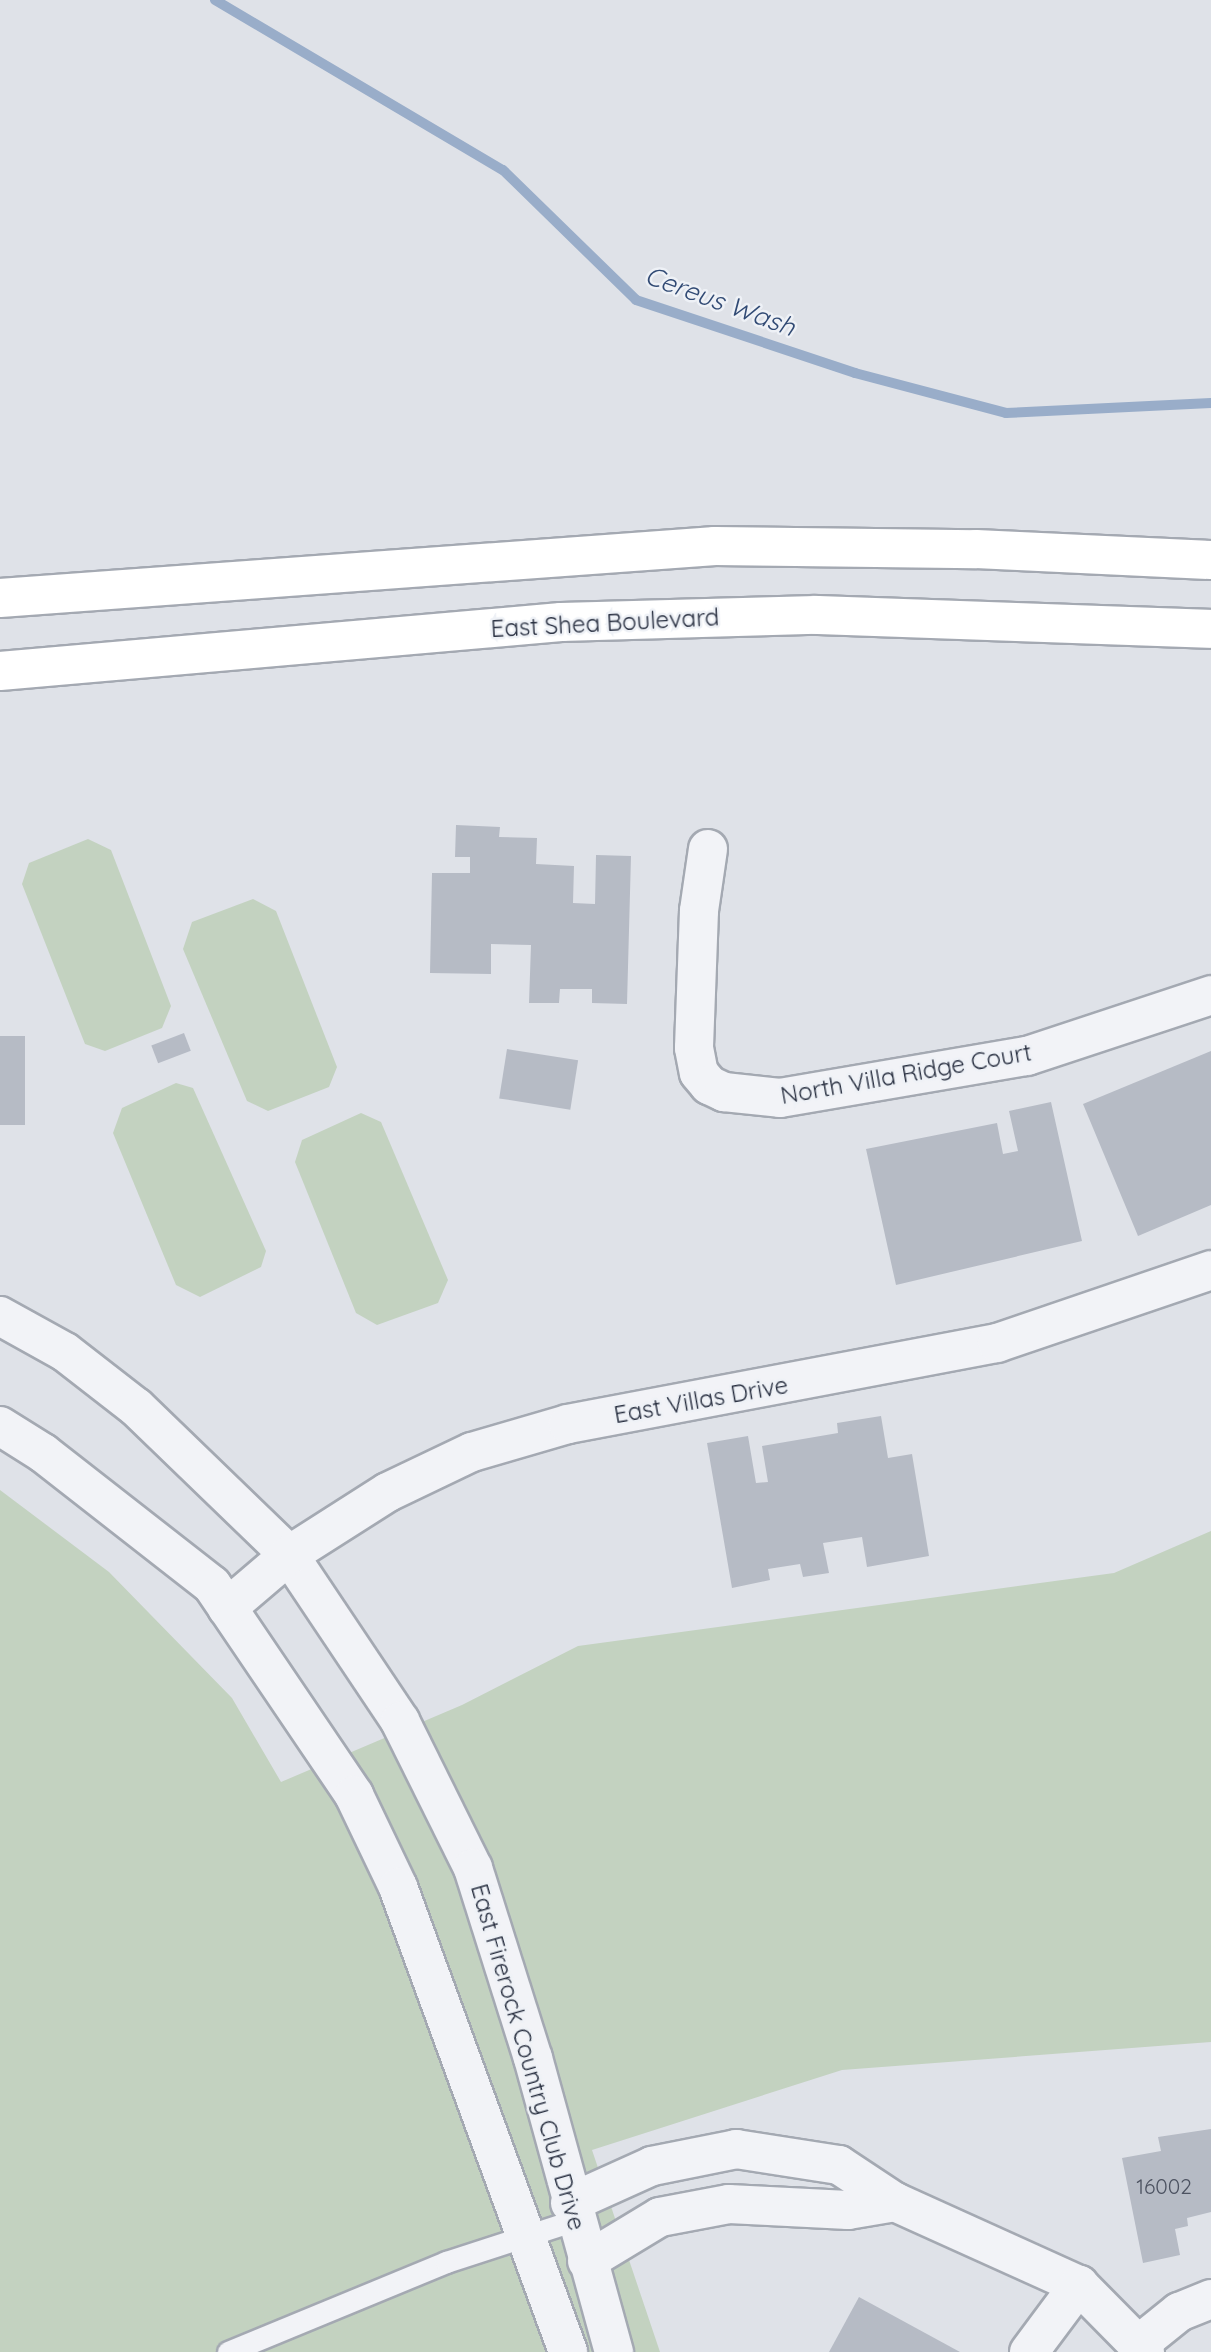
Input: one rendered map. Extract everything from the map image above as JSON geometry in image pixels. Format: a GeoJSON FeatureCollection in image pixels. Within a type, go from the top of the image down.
{"type":"FeatureCollection","features":[{"type":"Feature","properties":{"kind":"main road"},"geometry":{"type":"LineString","coordinates":[[0,598],[715,546],[976,549],[1211,560]]}},
{"type":"Feature","properties":{"kind":"main road","name":"East Shea Boulevard"},"geometry":{"type":"LineString","coordinates":[[0,671],[561,622],[816,615],[1211,629]]}},
{"type":"Feature","properties":{"kind":"street","name":"North Villa Ridge Court"},"geometry":{"type":"LineString","coordinates":[[708,849],[699,911],[694,1048],[699,1073],[709,1085],[724,1093],[780,1098],[1027,1056],[1211,995]]}},
{"type":"Feature","properties":{"kind":"street","name":"East Villas Drive"},"geometry":{"type":"LineString","coordinates":[[227,1608],[289,1555],[388,1492],[472,1452],[568,1424],[997,1343],[1211,1270]]}},
{"type":"Feature","properties":{"kind":"street","name":"East Firerock Country Club Drive"},"geometry":{"type":"LineString","coordinates":[[0,1316],[65,1352],[136,1407],[289,1555],[400,1721],[473,1868],[533,2058],[573,2212],[614,2352]]}},
{"type":"Feature","properties":{"kind":"street","name":"East Firerock Country Club Drive"},"geometry":{"type":"LineString","coordinates":[[0,1426],[43,1453],[212,1585],[354,1796],[398,1887],[568,2352]]}},
{"type":"Feature","properties":{"kind":"street"},"geometry":{"type":"LineString","coordinates":[[573,2212],[652,2166],[736,2149],[839,2165],[895,2202],[1079,2285],[1142,2348],[1179,2312],[1211,2299]]}},
{"type":"Feature","properties":{"kind":"street"},"geometry":{"type":"LineString","coordinates":[[587,2261],[660,2217],[674,2214],[729,2204],[848,2210],[895,2202]]}},
{"type":"Feature","properties":{"kind":"street"},"geometry":{"type":"LineString","coordinates":[[1030,2352],[1079,2285]]}},
{"type":"Feature","properties":{"kind":"lane"},"geometry":{"type":"LineString","coordinates":[[228,2352],[573,2212]]}},
{"type":"Feature","properties":{"kind":"green space"},"geometry":{"type":"Polygon","coordinates":[[[88,839],[111,850],[171,1006],[162,1028],[105,1051],[85,1044],[22,884],[29,863],[88,839]]]}},
{"type":"Feature","properties":{"kind":"green space"},"geometry":{"type":"Polygon","coordinates":[[[253,899],[276,911],[337,1067],[329,1087],[268,1111],[247,1101],[183,949],[192,922],[253,899]]]}},
{"type":"Feature","properties":{"kind":"green space"},"geometry":{"type":"Polygon","coordinates":[[[176,1083],[193,1088],[266,1251],[261,1267],[200,1297],[176,1285],[113,1133],[122,1108],[176,1083]]]}},
{"type":"Feature","properties":{"kind":"green space"},"geometry":{"type":"Polygon","coordinates":[[[361,1113],[381,1122],[448,1280],[438,1303],[377,1325],[356,1313],[295,1162],[302,1140],[361,1113]]]}},
{"type":"Feature","properties":{"kind":"green space"},"geometry":{"type":"Polygon","coordinates":[[[0,1490],[109,1572],[232,1698],[281,1782],[462,1705],[578,1646],[1114,1573],[1211,1531],[1211,2042],[842,2070],[592,2150],[660,2352],[0,2352],[0,1490]]]}},
{"type":"Feature","properties":{"kind":"building"},"geometry":{"type":"Polygon","coordinates":[[[456,825],[500,827],[499,837],[537,838],[536,864],[574,866],[573,903],[595,904],[596,855],[631,856],[627,1004],[592,1003],[592,989],[560,989],[559,1003],[529,1003],[531,945],[491,944],[491,974],[430,973],[432,873],[470,873],[470,857],[455,857],[456,825]]]}},
{"type":"Feature","properties":{"kind":"building"},"geometry":{"type":"Polygon","coordinates":[[[184,1033],[191,1051],[158,1063],[151,1046],[184,1033]]]}},
{"type":"Feature","properties":{"kind":"building"},"geometry":{"type":"Polygon","coordinates":[[[0,1036],[25,1036],[25,1125],[0,1125],[0,1036]]]}},
{"type":"Feature","properties":{"kind":"building"},"geometry":{"type":"Polygon","coordinates":[[[507,1049],[578,1060],[570,1110],[499,1098],[507,1049]]]}},
{"type":"Feature","properties":{"kind":"building"},"geometry":{"type":"Polygon","coordinates":[[[1211,1051],[1211,1205],[1138,1236],[1083,1104],[1211,1051]]]}},
{"type":"Feature","properties":{"kind":"building"},"geometry":{"type":"Polygon","coordinates":[[[1051,1102],[1082,1241],[896,1285],[866,1149],[997,1123],[1003,1154],[1018,1151],[1009,1111],[1051,1102]]]}},
{"type":"Feature","properties":{"kind":"building"},"geometry":{"type":"Polygon","coordinates":[[[881,1416],[888,1458],[912,1454],[929,1556],[867,1567],[862,1537],[823,1543],[829,1573],[803,1577],[800,1564],[768,1569],[770,1580],[732,1588],[707,1443],[748,1436],[756,1483],[768,1482],[762,1446],[838,1433],[837,1423],[881,1416]]]}},
{"type":"Feature","properties":{"kind":"building"},"geometry":{"type":"Polygon","coordinates":[[[1211,2129],[1211,2212],[1187,2218],[1188,2226],[1175,2229],[1180,2255],[1143,2263],[1122,2158],[1161,2151],[1158,2137],[1211,2129]]]}},
{"type":"Feature","properties":{"kind":"building"},"geometry":{"type":"Polygon","coordinates":[[[859,2297],[960,2352],[829,2352],[859,2297]]]}},
{"type":"Feature","properties":{"kind":"waterway","name":"Cereus Wash"},"geometry":{"type":"LineString","coordinates":[[215,0],[503,170],[636,300],[855,373],[1006,413],[1211,403]]}}]}
